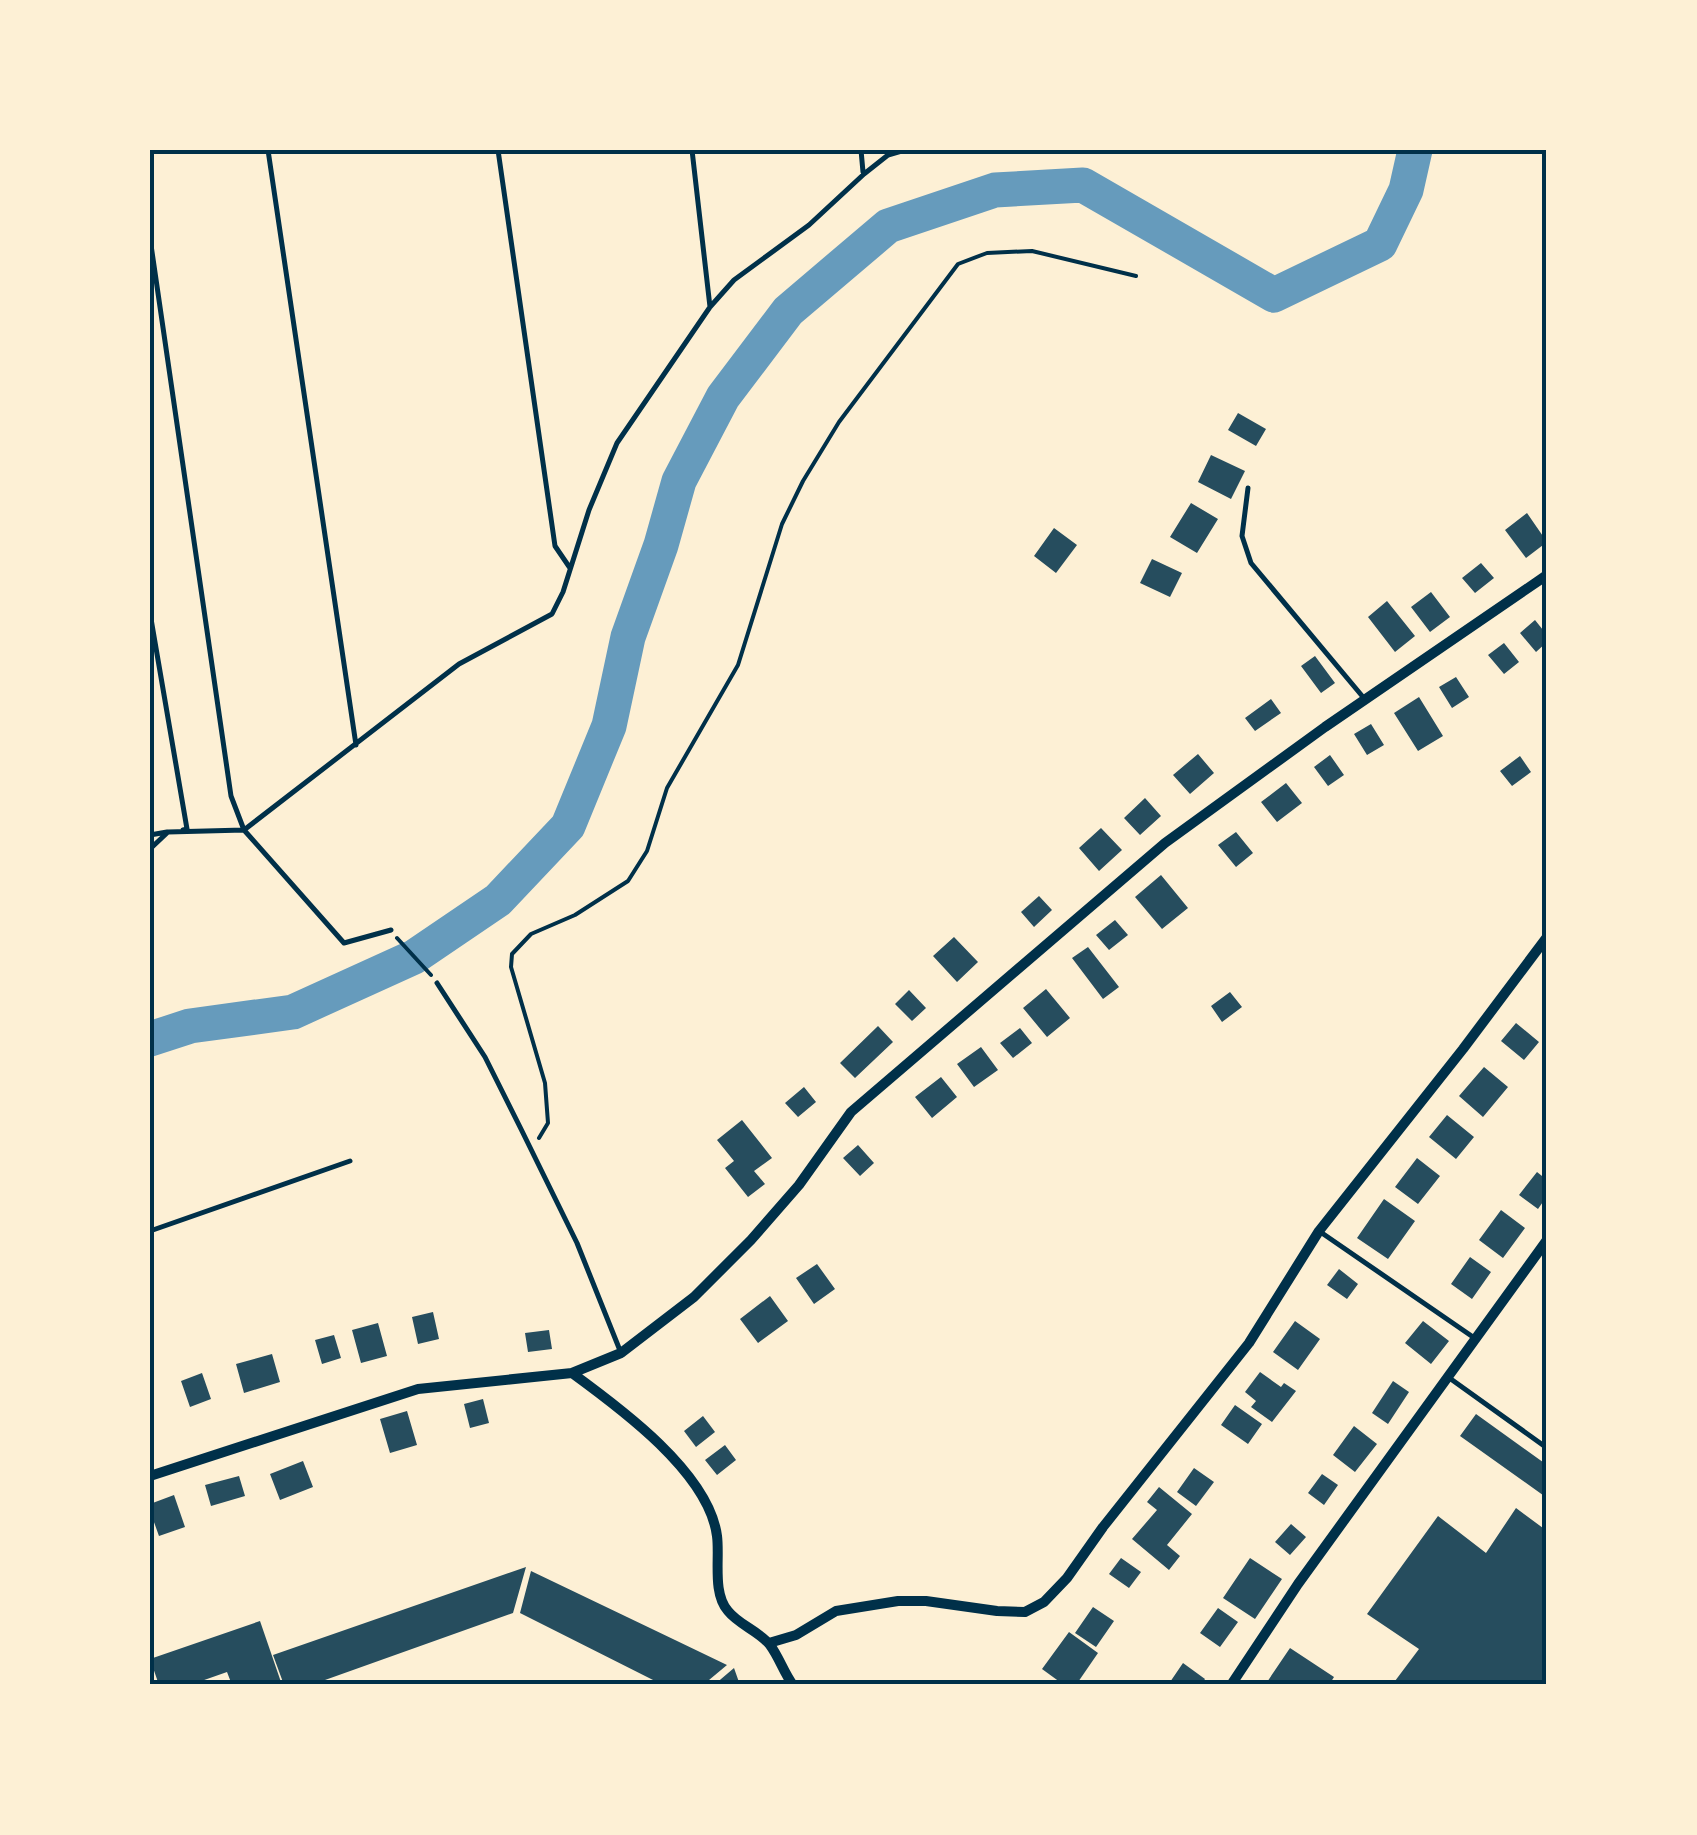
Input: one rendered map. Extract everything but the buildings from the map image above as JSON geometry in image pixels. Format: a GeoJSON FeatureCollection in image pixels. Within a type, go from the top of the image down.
{"type":"FeatureCollection","features":[{"type":"Feature","properties":{"kind":"street"},"geometry":{"type":"LineString","coordinates":[[150,1476],[418,1389],[572,1373],[620,1353],[694,1298],[751,1240],[799,1185],[851,1112],[1165,843],[1547,575]]}},
{"type":"Feature","properties":{"kind":"street"},"geometry":{"type":"LineString","coordinates":[[769,1643],[796,1635],[836,1611],[898,1601],[1025,1612],[1044,1602],[1067,1578],[1249,1343],[1319,1231],[1464,1049],[1547,936]]}},
{"type":"Feature","properties":{"kind":"street"},"geometry":{"type":"LineString","coordinates":[[1231,1685],[1298,1584],[1547,1240]]}},
{"type":"Feature","properties":{"kind":"street"},"geometry":{"type":"LineString","coordinates":[[572,1373],[620,1408],[691,1479],[707,1504],[718,1534],[718,1582],[726,1610],[769,1643],[792,1685]]}},
{"type":"Feature","properties":{"kind":"lane"},"geometry":{"type":"LineString","coordinates":[[268,150],[356,745]]}},
{"type":"Feature","properties":{"kind":"lane"},"geometry":{"type":"LineString","coordinates":[[498,150],[556,546],[570,568]]}},
{"type":"Feature","properties":{"kind":"lane"},"geometry":{"type":"LineString","coordinates":[[692,150],[710,308]]}},
{"type":"Feature","properties":{"kind":"lane"},"geometry":{"type":"LineString","coordinates":[[861,150],[864,174]]}},
{"type":"Feature","properties":{"kind":"lane"},"geometry":{"type":"LineString","coordinates":[[150,848],[168,832],[244,830],[460,664],[552,614],[617,443],[710,308],[734,280],[809,225],[888,154],[905,150]]}},
{"type":"Feature","properties":{"kind":"lane"},"geometry":{"type":"LineString","coordinates":[[150,238],[231,796],[244,830],[344,943],[390,930]]}},
{"type":"Feature","properties":{"kind":"lane"},"geometry":{"type":"LineString","coordinates":[[1248,488],[1242,536],[1250,564],[1365,700]]}},
{"type":"Feature","properties":{"kind":"lane"},"geometry":{"type":"LineString","coordinates":[[150,613],[187,830],[150,835]]}},
{"type":"Feature","properties":{"kind":"lane"},"geometry":{"type":"LineString","coordinates":[[437,982],[485,1058],[577,1243],[620,1353]]}},
{"type":"Feature","properties":{"kind":"lane"},"geometry":{"type":"LineString","coordinates":[[150,1231],[350,1161]]}},
{"type":"Feature","properties":{"kind":"lane"},"geometry":{"type":"LineString","coordinates":[[1319,1231],[1476,1338]]}},
{"type":"Feature","properties":{"kind":"lane"},"geometry":{"type":"LineString","coordinates":[[1448,1377],[1547,1448]]}},
{"type":"Feature","properties":{"kind":"path"},"geometry":{"type":"LineString","coordinates":[[531,1150],[548,1123],[545,1083],[512,967],[512,954],[530,934],[575,916],[628,881],[647,851],[667,788],[738,665],[782,524],[840,422],[958,264],[987,253],[1032,251],[1136,276]]}},
{"type":"Feature","properties":{"kind":"path"},"geometry":{"type":"LineString","coordinates":[[390,930],[437,982]]}},
{"type":"Feature","properties":{"kind":"waterway"},"geometry":{"type":"LineString","coordinates":[[150,1039],[190,1026],[293,1012],[414,957],[498,900],[568,826],[609,726],[628,637],[679,481],[723,397],[788,311],[888,226],[995,190],[1083,185],[1274,295],[1380,244],[1406,190],[1415,150]]}}]}
